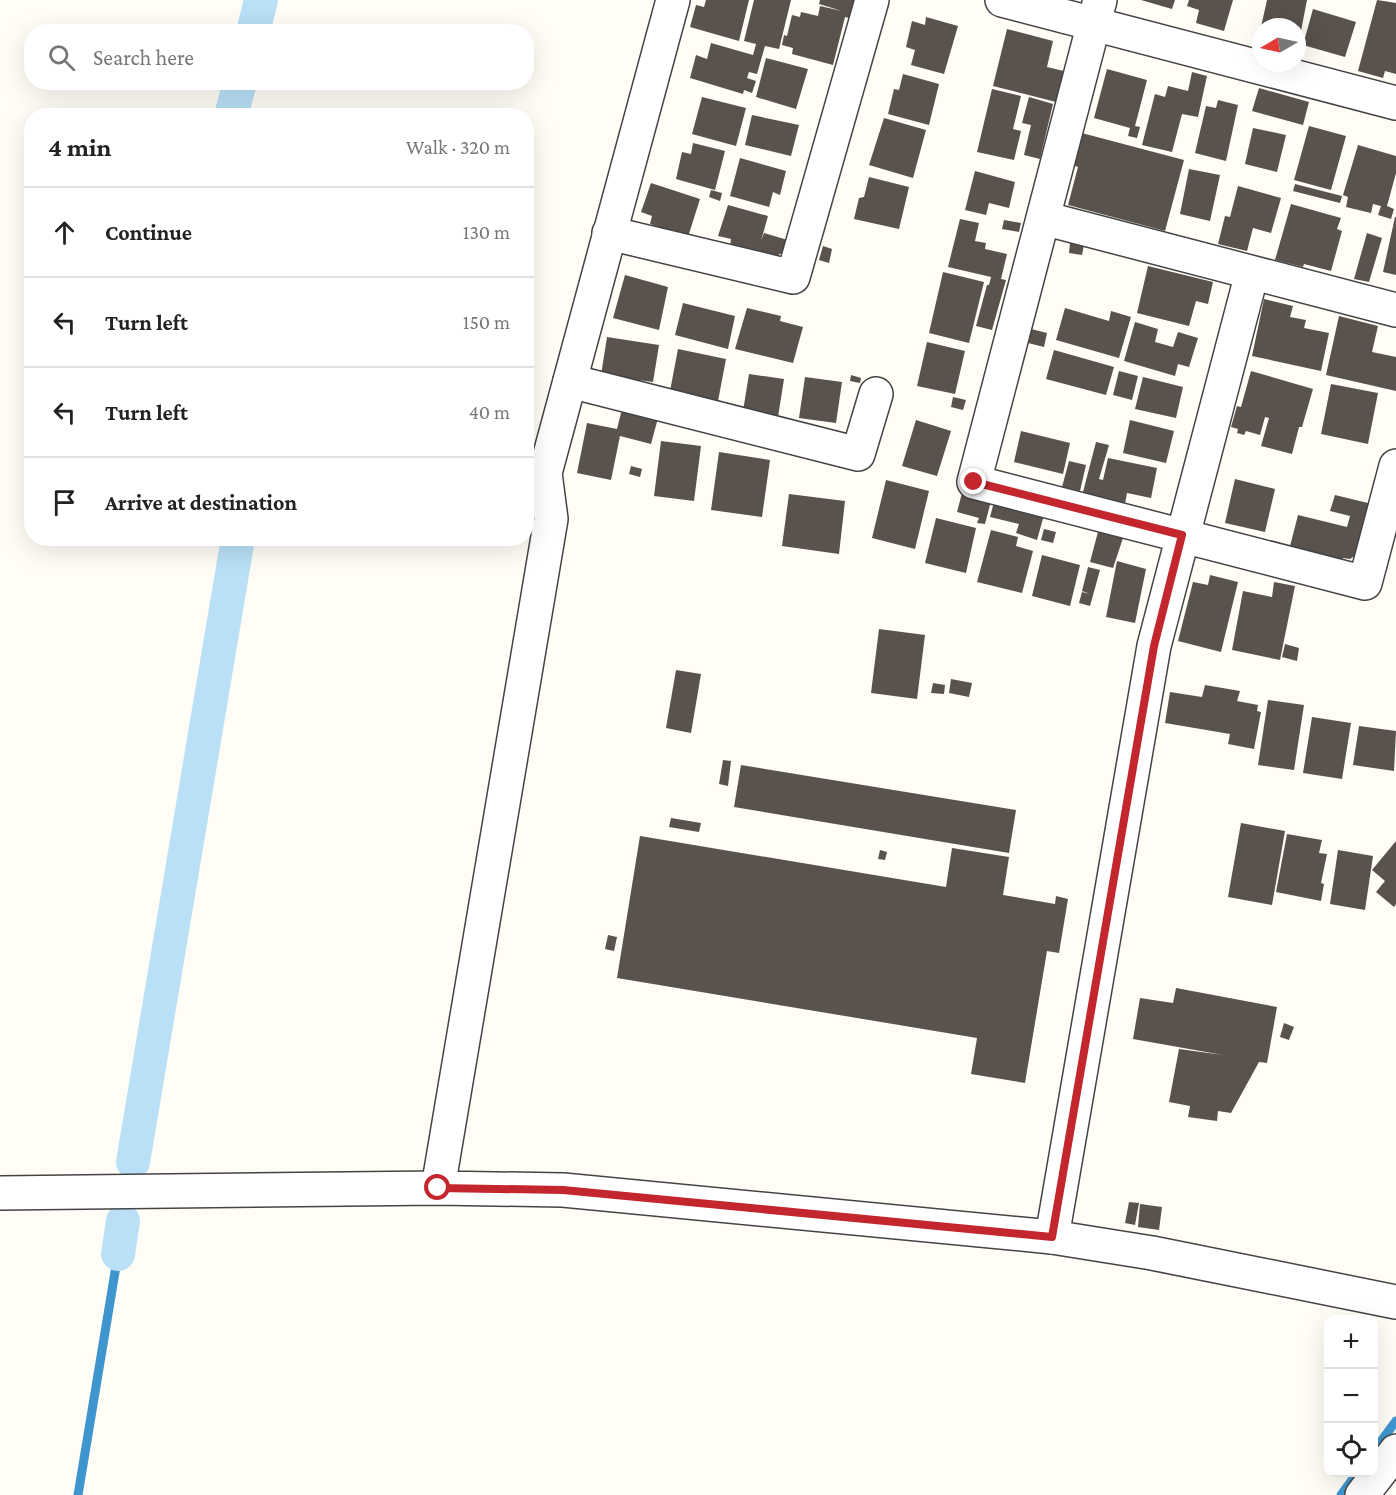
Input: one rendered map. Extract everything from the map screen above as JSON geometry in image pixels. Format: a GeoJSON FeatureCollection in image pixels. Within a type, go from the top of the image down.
{"type":"FeatureCollection","features":[{"type":"Feature","properties":{"kind":"street"},"geometry":{"type":"LineString","coordinates":[[438,1188],[551,519],[545,473],[674,0]]}},
{"type":"Feature","properties":{"kind":"street"},"geometry":{"type":"LineString","coordinates":[[609,232],[793,277],[872,0]]}},
{"type":"Feature","properties":{"kind":"street"},"geometry":{"type":"LineString","coordinates":[[1002,0],[1097,12],[1396,103]]}},
{"type":"Feature","properties":{"kind":"street"},"geometry":{"type":"LineString","coordinates":[[1097,12],[974,482],[1365,583],[1396,466]]}},
{"type":"Feature","properties":{"kind":"street"},"geometry":{"type":"LineString","coordinates":[[1043,218],[1396,310]]}},
{"type":"Feature","properties":{"kind":"street"},"geometry":{"type":"LineString","coordinates":[[1052,1237],[1154,646],[1252,273]]}},
{"type":"Feature","properties":{"kind":"street"},"geometry":{"type":"LineString","coordinates":[[570,381],[858,454],[876,394]]}},
{"type":"Feature","properties":{"kind":"street"},"geometry":{"type":"LineString","coordinates":[[0,1193],[438,1188],[563,1190],[1052,1237],[1152,1253],[1396,1302]]}},
{"type":"Feature","properties":{"kind":"street"},"geometry":{"type":"LineString","coordinates":[[1362,1495],[1396,1451]]}},
{"type":"Feature","properties":{"kind":"building"},"geometry":{"type":"Polygon","coordinates":[[[706,0],[749,0],[739,41],[690,27],[696,5],[704,7],[706,0]]]}},
{"type":"Feature","properties":{"kind":"building"},"geometry":{"type":"Polygon","coordinates":[[[754,0],[791,0],[779,49],[765,46],[757,74],[749,72],[747,78],[756,81],[752,93],[744,90],[743,94],[690,78],[696,55],[707,59],[711,43],[753,55],[756,44],[744,41],[754,0]]]}},
{"type":"Feature","properties":{"kind":"building"},"geometry":{"type":"Polygon","coordinates":[[[820,0],[856,0],[853,19],[845,17],[833,65],[792,54],[793,48],[782,45],[784,35],[787,36],[792,15],[800,17],[801,12],[818,16],[820,6],[842,11],[819,4],[820,0]]]}},
{"type":"Feature","properties":{"kind":"building"},"geometry":{"type":"Polygon","coordinates":[[[1141,0],[1175,0],[1172,9],[1141,0]]]}},
{"type":"Feature","properties":{"kind":"building"},"geometry":{"type":"Polygon","coordinates":[[[1189,0],[1233,0],[1224,31],[1196,23],[1199,10],[1187,6],[1189,0]]]}},
{"type":"Feature","properties":{"kind":"building"},"geometry":{"type":"Polygon","coordinates":[[[1267,0],[1307,0],[1304,18],[1263,18],[1267,0]]]}},
{"type":"Feature","properties":{"kind":"building"},"geometry":{"type":"Polygon","coordinates":[[[1377,0],[1396,3],[1396,74],[1385,71],[1383,78],[1358,71],[1377,0]]]}},
{"type":"Feature","properties":{"kind":"building"},"geometry":{"type":"Polygon","coordinates":[[[1313,9],[1356,22],[1345,57],[1306,46],[1306,34],[1313,9]]]}},
{"type":"Feature","properties":{"kind":"building"},"geometry":{"type":"Polygon","coordinates":[[[926,17],[958,26],[944,74],[911,65],[915,50],[906,47],[912,21],[925,25],[926,17]]]}},
{"type":"Feature","properties":{"kind":"building"},"geometry":{"type":"Polygon","coordinates":[[[1007,29],[1053,41],[1047,67],[1068,72],[1060,103],[993,86],[1007,29]]]}},
{"type":"Feature","properties":{"kind":"building"},"geometry":{"type":"Polygon","coordinates":[[[766,58],[808,69],[796,109],[756,97],[766,58]]]}},
{"type":"Feature","properties":{"kind":"building"},"geometry":{"type":"Polygon","coordinates":[[[1107,69],[1147,80],[1135,126],[1140,127],[1137,138],[1128,136],[1130,128],[1094,118],[1107,69]]]}},
{"type":"Feature","properties":{"kind":"building"},"geometry":{"type":"Polygon","coordinates":[[[1192,72],[1207,76],[1198,117],[1182,114],[1172,152],[1142,145],[1155,94],[1165,97],[1168,86],[1188,91],[1192,72]]]}},
{"type":"Feature","properties":{"kind":"building"},"geometry":{"type":"Polygon","coordinates":[[[903,74],[939,84],[929,125],[888,114],[894,89],[899,90],[903,74]]]}},
{"type":"Feature","properties":{"kind":"building"},"geometry":{"type":"Polygon","coordinates":[[[1259,88],[1309,102],[1303,125],[1252,111],[1259,88]]]}},
{"type":"Feature","properties":{"kind":"building"},"geometry":{"type":"Polygon","coordinates":[[[992,89],[1021,96],[1013,129],[1021,131],[1014,160],[977,152],[992,89]]]}},
{"type":"Feature","properties":{"kind":"building"},"geometry":{"type":"Polygon","coordinates":[[[702,97],[746,108],[736,146],[692,134],[702,97]]]}},
{"type":"Feature","properties":{"kind":"building"},"geometry":{"type":"Polygon","coordinates":[[[1029,97],[1053,104],[1040,159],[1024,155],[1031,125],[1022,123],[1029,97]]]}},
{"type":"Feature","properties":{"kind":"building"},"geometry":{"type":"Polygon","coordinates":[[[1218,100],[1238,105],[1226,161],[1195,153],[1206,106],[1216,108],[1218,100]]]}},
{"type":"Feature","properties":{"kind":"building"},"geometry":{"type":"Polygon","coordinates":[[[752,115],[799,125],[791,156],[745,145],[752,115]]]}},
{"type":"Feature","properties":{"kind":"building"},"geometry":{"type":"Polygon","coordinates":[[[884,118],[926,130],[913,178],[869,165],[884,118]]]}},
{"type":"Feature","properties":{"kind":"building"},"geometry":{"type":"Polygon","coordinates":[[[1309,126],[1346,136],[1331,190],[1294,180],[1309,126]]]}},
{"type":"Feature","properties":{"kind":"building"},"geometry":{"type":"Polygon","coordinates":[[[1253,128],[1286,135],[1277,172],[1245,164],[1253,128]]]}},
{"type":"Feature","properties":{"kind":"building"},"geometry":{"type":"Polygon","coordinates":[[[1078,132],[1184,160],[1165,231],[1068,205],[1078,167],[1070,164],[1078,132]]]}},
{"type":"Feature","properties":{"kind":"building"},"geometry":{"type":"Polygon","coordinates":[[[693,143],[725,151],[715,190],[676,179],[682,152],[691,154],[693,143]]]}},
{"type":"Feature","properties":{"kind":"building"},"geometry":{"type":"Polygon","coordinates":[[[1358,145],[1396,156],[1396,173],[1387,206],[1394,209],[1391,219],[1378,215],[1381,206],[1373,204],[1371,213],[1346,207],[1348,197],[1343,195],[1358,145]]]}},
{"type":"Feature","properties":{"kind":"building"},"geometry":{"type":"Polygon","coordinates":[[[740,158],[786,171],[780,195],[773,192],[769,207],[730,196],[740,158]]]}},
{"type":"Feature","properties":{"kind":"building"},"geometry":{"type":"Polygon","coordinates":[[[1189,169],[1220,175],[1210,221],[1180,214],[1189,169]]]}},
{"type":"Feature","properties":{"kind":"building"},"geometry":{"type":"Polygon","coordinates":[[[975,171],[1015,182],[1009,208],[989,203],[986,215],[965,210],[975,171]]]}},
{"type":"Feature","properties":{"kind":"building"},"geometry":{"type":"Polygon","coordinates":[[[869,177],[909,187],[899,229],[854,219],[859,198],[864,197],[869,177]]]}},
{"type":"Feature","properties":{"kind":"building"},"geometry":{"type":"Polygon","coordinates":[[[651,183],[700,199],[688,237],[650,224],[652,216],[641,212],[651,183]]]}},
{"type":"Feature","properties":{"kind":"building"},"geometry":{"type":"Polygon","coordinates":[[[1295,184],[1342,196],[1340,203],[1293,191],[1295,184]]]}},
{"type":"Feature","properties":{"kind":"building"},"geometry":{"type":"Polygon","coordinates":[[[1238,186],[1281,198],[1271,233],[1253,228],[1247,251],[1218,244],[1225,216],[1230,217],[1238,186]]]}},
{"type":"Feature","properties":{"kind":"building"},"geometry":{"type":"Polygon","coordinates":[[[711,190],[722,193],[720,201],[709,197],[711,190]]]}},
{"type":"Feature","properties":{"kind":"building"},"geometry":{"type":"Polygon","coordinates":[[[1291,204],[1341,218],[1337,229],[1342,231],[1331,271],[1275,260],[1291,204]]]}},
{"type":"Feature","properties":{"kind":"building"},"geometry":{"type":"Polygon","coordinates":[[[728,205],[768,216],[761,241],[764,233],[791,241],[788,249],[775,257],[730,248],[731,239],[718,236],[728,205]]]}},
{"type":"Feature","properties":{"kind":"building"},"geometry":{"type":"Polygon","coordinates":[[[1396,217],[1396,275],[1383,272],[1396,217]]]}},
{"type":"Feature","properties":{"kind":"building"},"geometry":{"type":"Polygon","coordinates":[[[960,219],[979,223],[975,241],[986,243],[985,249],[1007,254],[1001,279],[1006,280],[992,330],[976,326],[991,277],[948,267],[960,219]]]}},
{"type":"Feature","properties":{"kind":"building"},"geometry":{"type":"Polygon","coordinates":[[[1004,220],[1021,223],[1019,232],[1002,229],[1004,220]]]}},
{"type":"Feature","properties":{"kind":"building"},"geometry":{"type":"Polygon","coordinates":[[[1367,233],[1382,238],[1369,282],[1354,279],[1367,233]]]}},
{"type":"Feature","properties":{"kind":"building"},"geometry":{"type":"Polygon","coordinates":[[[1077,239],[1084,245],[1082,255],[1069,253],[1070,243],[1076,244],[1077,239]]]}},
{"type":"Feature","properties":{"kind":"building"},"geometry":{"type":"Polygon","coordinates":[[[823,246],[832,249],[829,263],[819,260],[823,246]]]}},
{"type":"Feature","properties":{"kind":"building"},"geometry":{"type":"Polygon","coordinates":[[[1148,266],[1213,282],[1208,304],[1196,301],[1189,326],[1137,313],[1148,266]]]}},
{"type":"Feature","properties":{"kind":"building"},"geometry":{"type":"Polygon","coordinates":[[[943,272],[984,282],[969,343],[929,333],[943,272]]]}},
{"type":"Feature","properties":{"kind":"building"},"geometry":{"type":"Polygon","coordinates":[[[625,275],[668,287],[659,330],[613,318],[625,275]]]}},
{"type":"Feature","properties":{"kind":"building"},"geometry":{"type":"Polygon","coordinates":[[[1264,299],[1293,306],[1290,317],[1306,320],[1304,328],[1329,333],[1321,371],[1252,356],[1264,299]]]}},
{"type":"Feature","properties":{"kind":"building"},"geometry":{"type":"Polygon","coordinates":[[[683,303],[735,316],[728,349],[675,335],[683,303]]]}},
{"type":"Feature","properties":{"kind":"building"},"geometry":{"type":"Polygon","coordinates":[[[747,308],[781,316],[780,321],[803,327],[793,363],[735,349],[747,308]]]}},
{"type":"Feature","properties":{"kind":"building"},"geometry":{"type":"Polygon","coordinates":[[[1065,308],[1109,321],[1111,311],[1131,317],[1119,358],[1056,340],[1065,308]]]}},
{"type":"Feature","properties":{"kind":"building"},"geometry":{"type":"Polygon","coordinates":[[[1339,316],[1378,326],[1372,352],[1396,357],[1396,391],[1326,375],[1339,316]]]}},
{"type":"Feature","properties":{"kind":"building"},"geometry":{"type":"Polygon","coordinates":[[[1135,322],[1158,329],[1155,342],[1173,347],[1178,332],[1198,338],[1189,367],[1178,364],[1175,376],[1124,361],[1135,322]]]}},
{"type":"Feature","properties":{"kind":"building"},"geometry":{"type":"Polygon","coordinates":[[[1027,328],[1047,333],[1044,347],[1024,342],[1027,328]]]}},
{"type":"Feature","properties":{"kind":"building"},"geometry":{"type":"Polygon","coordinates":[[[607,337],[659,345],[653,382],[601,375],[607,337]]]}},
{"type":"Feature","properties":{"kind":"building"},"geometry":{"type":"Polygon","coordinates":[[[927,342],[965,351],[955,394],[917,386],[927,342]]]}},
{"type":"Feature","properties":{"kind":"building"},"geometry":{"type":"Polygon","coordinates":[[[678,349],[726,359],[718,401],[670,391],[678,349]]]}},
{"type":"Feature","properties":{"kind":"building"},"geometry":{"type":"Polygon","coordinates":[[[1054,350],[1114,367],[1106,395],[1046,379],[1054,350]]]}},
{"type":"Feature","properties":{"kind":"building"},"geometry":{"type":"Polygon","coordinates":[[[1119,371],[1138,376],[1132,400],[1113,395],[1119,371]]]}},
{"type":"Feature","properties":{"kind":"building"},"geometry":{"type":"Polygon","coordinates":[[[1251,371],[1313,389],[1292,454],[1261,446],[1269,418],[1265,417],[1260,435],[1246,431],[1244,435],[1237,433],[1238,429],[1231,427],[1237,406],[1241,407],[1251,371]]]}},
{"type":"Feature","properties":{"kind":"building"},"geometry":{"type":"Polygon","coordinates":[[[749,374],[784,379],[778,417],[743,411],[749,374]]]}},
{"type":"Feature","properties":{"kind":"building"},"geometry":{"type":"Polygon","coordinates":[[[851,375],[861,378],[860,383],[850,381],[851,375]]]}},
{"type":"Feature","properties":{"kind":"building"},"geometry":{"type":"Polygon","coordinates":[[[805,377],[842,382],[836,423],[799,418],[805,377]]]}},
{"type":"Feature","properties":{"kind":"building"},"geometry":{"type":"Polygon","coordinates":[[[1143,377],[1183,387],[1176,418],[1135,409],[1143,377]]]}},
{"type":"Feature","properties":{"kind":"building"},"geometry":{"type":"Polygon","coordinates":[[[1331,384],[1378,393],[1368,444],[1321,434],[1331,384]]]}},
{"type":"Feature","properties":{"kind":"building"},"geometry":{"type":"Polygon","coordinates":[[[953,397],[966,400],[963,410],[951,407],[953,397]]]}},
{"type":"Feature","properties":{"kind":"building"},"geometry":{"type":"Polygon","coordinates":[[[622,409],[658,418],[651,444],[620,436],[611,480],[577,473],[587,423],[617,429],[622,409]]]}},
{"type":"Feature","properties":{"kind":"building"},"geometry":{"type":"Polygon","coordinates":[[[916,420],[951,431],[937,476],[902,466],[916,420]]]}},
{"type":"Feature","properties":{"kind":"building"},"geometry":{"type":"Polygon","coordinates":[[[1130,420],[1174,431],[1166,463],[1123,453],[1130,420]]]}},
{"type":"Feature","properties":{"kind":"building"},"geometry":{"type":"Polygon","coordinates":[[[1021,431],[1070,443],[1063,474],[1014,462],[1021,431]]]}},
{"type":"Feature","properties":{"kind":"building"},"geometry":{"type":"Polygon","coordinates":[[[661,441],[701,446],[694,501],[654,496],[661,441]]]}},
{"type":"Feature","properties":{"kind":"building"},"geometry":{"type":"Polygon","coordinates":[[[1096,442],[1109,445],[1099,479],[1103,480],[1108,458],[1157,468],[1151,498],[1127,493],[1125,504],[1083,492],[1096,442]]]}},
{"type":"Feature","properties":{"kind":"building"},"geometry":{"type":"Polygon","coordinates":[[[719,452],[770,460],[762,517],[711,510],[719,452]]]}},
{"type":"Feature","properties":{"kind":"building"},"geometry":{"type":"Polygon","coordinates":[[[1069,461],[1086,465],[1080,491],[1062,487],[1069,461]]]}},
{"type":"Feature","properties":{"kind":"building"},"geometry":{"type":"Polygon","coordinates":[[[631,466],[642,469],[640,477],[629,474],[631,466]]]}},
{"type":"Feature","properties":{"kind":"building"},"geometry":{"type":"Polygon","coordinates":[[[1235,479],[1275,489],[1265,532],[1225,523],[1235,479]]]}},
{"type":"Feature","properties":{"kind":"building"},"geometry":{"type":"Polygon","coordinates":[[[886,480],[929,491],[915,549],[872,538],[886,480]]]}},
{"type":"Feature","properties":{"kind":"building"},"geometry":{"type":"Polygon","coordinates":[[[962,493],[991,501],[985,524],[977,523],[979,518],[957,512],[962,493]]]}},
{"type":"Feature","properties":{"kind":"building"},"geometry":{"type":"Polygon","coordinates":[[[789,494],[845,501],[839,554],[782,546],[789,494]]]}},
{"type":"Feature","properties":{"kind":"building"},"geometry":{"type":"Polygon","coordinates":[[[1335,495],[1372,504],[1358,554],[1350,559],[1343,558],[1340,567],[1288,554],[1298,515],[1347,527],[1350,516],[1330,511],[1335,495]]]}},
{"type":"Feature","properties":{"kind":"building"},"geometry":{"type":"Polygon","coordinates":[[[994,502],[1044,515],[1037,540],[1016,533],[1019,524],[990,517],[994,502]]]}},
{"type":"Feature","properties":{"kind":"building"},"geometry":{"type":"Polygon","coordinates":[[[936,518],[976,528],[966,573],[925,563],[936,518]]]}},
{"type":"Feature","properties":{"kind":"building"},"geometry":{"type":"Polygon","coordinates":[[[1099,528],[1124,535],[1113,568],[1090,562],[1099,528]]]}},
{"type":"Feature","properties":{"kind":"building"},"geometry":{"type":"Polygon","coordinates":[[[1044,529],[1056,532],[1053,543],[1041,540],[1044,529]]]}},
{"type":"Feature","properties":{"kind":"building"},"geometry":{"type":"Polygon","coordinates":[[[991,530],[1018,537],[1016,546],[1033,551],[1022,593],[977,582],[991,530]]]}},
{"type":"Feature","properties":{"kind":"building"},"geometry":{"type":"Polygon","coordinates":[[[1042,555],[1080,565],[1070,606],[1032,596],[1042,555]]]}},
{"type":"Feature","properties":{"kind":"building"},"geometry":{"type":"Polygon","coordinates":[[[1117,561],[1146,569],[1135,623],[1106,617],[1117,561]]]}},
{"type":"Feature","properties":{"kind":"building"},"geometry":{"type":"Polygon","coordinates":[[[1088,567],[1100,570],[1090,606],[1079,603],[1082,592],[1090,594],[1082,591],[1088,567]]]}},
{"type":"Feature","properties":{"kind":"building"},"geometry":{"type":"Polygon","coordinates":[[[1210,575],[1238,582],[1221,652],[1178,641],[1193,582],[1208,585],[1210,575]]]}},
{"type":"Feature","properties":{"kind":"building"},"geometry":{"type":"Polygon","coordinates":[[[1274,582],[1295,586],[1280,660],[1232,650],[1243,591],[1272,597],[1274,582]]]}},
{"type":"Feature","properties":{"kind":"building"},"geometry":{"type":"Polygon","coordinates":[[[879,629],[925,635],[917,699],[871,693],[879,629]]]}},
{"type":"Feature","properties":{"kind":"building"},"geometry":{"type":"Polygon","coordinates":[[[1285,644],[1299,648],[1297,661],[1282,657],[1285,644]]]}},
{"type":"Feature","properties":{"kind":"building"},"geometry":{"type":"Polygon","coordinates":[[[676,670],[701,674],[691,733],[666,728],[676,670]]]}},
{"type":"Feature","properties":{"kind":"building"},"geometry":{"type":"Polygon","coordinates":[[[951,679],[972,683],[969,697],[949,693],[951,679]]]}},
{"type":"Feature","properties":{"kind":"building"},"geometry":{"type":"Polygon","coordinates":[[[933,683],[945,685],[944,694],[931,693],[933,683]]]}},
{"type":"Feature","properties":{"kind":"building"},"geometry":{"type":"Polygon","coordinates":[[[1205,685],[1240,691],[1237,701],[1258,705],[1257,711],[1261,712],[1254,749],[1228,744],[1230,734],[1165,723],[1170,692],[1202,697],[1205,685]]]}},
{"type":"Feature","properties":{"kind":"building"},"geometry":{"type":"Polygon","coordinates":[[[1268,700],[1304,705],[1294,770],[1258,765],[1268,700]]]}},
{"type":"Feature","properties":{"kind":"building"},"geometry":{"type":"Polygon","coordinates":[[[1312,717],[1351,723],[1342,779],[1303,773],[1312,717]]]}},
{"type":"Feature","properties":{"kind":"building"},"geometry":{"type":"Polygon","coordinates":[[[1359,726],[1396,731],[1394,771],[1353,765],[1359,726]]]}},
{"type":"Feature","properties":{"kind":"building"},"geometry":{"type":"Polygon","coordinates":[[[723,760],[731,761],[728,786],[719,784],[723,760]]]}},
{"type":"Feature","properties":{"kind":"building"},"geometry":{"type":"Polygon","coordinates":[[[741,765],[1016,810],[1009,853],[734,807],[741,765]]]}},
{"type":"Feature","properties":{"kind":"building"},"geometry":{"type":"Polygon","coordinates":[[[671,818],[701,823],[699,832],[669,827],[671,818]]]}},
{"type":"Feature","properties":{"kind":"building"},"geometry":{"type":"Polygon","coordinates":[[[1241,823],[1285,831],[1272,905],[1228,897],[1241,823]]]}},
{"type":"Feature","properties":{"kind":"building"},"geometry":{"type":"Polygon","coordinates":[[[1287,834],[1322,840],[1319,853],[1327,854],[1321,883],[1324,884],[1321,901],[1276,892],[1287,834]]]}},
{"type":"Feature","properties":{"kind":"building"},"geometry":{"type":"Polygon","coordinates":[[[640,836],[946,887],[952,848],[1009,857],[1003,895],[1055,904],[1056,896],[1068,899],[1059,953],[1047,951],[1025,1083],[971,1074],[977,1038],[617,978],[640,836]]]}},
{"type":"Feature","properties":{"kind":"building"},"geometry":{"type":"Polygon","coordinates":[[[1396,841],[1396,904],[1394,907],[1376,892],[1385,881],[1372,870],[1396,841]]]}},
{"type":"Feature","properties":{"kind":"building"},"geometry":{"type":"Polygon","coordinates":[[[880,850],[887,852],[885,860],[878,859],[880,850]]]}},
{"type":"Feature","properties":{"kind":"building"},"geometry":{"type":"Polygon","coordinates":[[[1338,850],[1373,856],[1365,910],[1330,904],[1338,850]]]}},
{"type":"Feature","properties":{"kind":"building"},"geometry":{"type":"Polygon","coordinates":[[[608,935],[617,937],[614,951],[605,949],[608,935]]]}},
{"type":"Feature","properties":{"kind":"building"},"geometry":{"type":"Polygon","coordinates":[[[1176,988],[1277,1007],[1267,1063],[1259,1062],[1231,1113],[1218,1111],[1217,1121],[1188,1117],[1190,1106],[1169,1102],[1179,1049],[1223,1055],[1133,1039],[1140,998],[1173,1003],[1176,988]]]}},
{"type":"Feature","properties":{"kind":"building"},"geometry":{"type":"Polygon","coordinates":[[[1284,1023],[1294,1027],[1289,1040],[1280,1037],[1284,1023]]]}},
{"type":"Feature","properties":{"kind":"building"},"geometry":{"type":"Polygon","coordinates":[[[1129,1202],[1139,1203],[1135,1225],[1125,1223],[1129,1202]]]}},
{"type":"Feature","properties":{"kind":"building"},"geometry":{"type":"Polygon","coordinates":[[[1140,1204],[1162,1207],[1159,1230],[1138,1227],[1140,1204]]]}},
{"type":"Feature","properties":{"kind":"waterway"},"geometry":{"type":"LineString","coordinates":[[255,24],[261,0]]}},
{"type":"Feature","properties":{"kind":"waterway"},"geometry":{"type":"LineString","coordinates":[[233,108],[238,90]]}},
{"type":"Feature","properties":{"kind":"waterway"},"geometry":{"type":"LineString","coordinates":[[133,1162],[237,546]]}},
{"type":"Feature","properties":{"kind":"waterway"},"geometry":{"type":"LineString","coordinates":[[118,1254],[123,1221]]}},
{"type":"Feature","properties":{"kind":"waterway"},"geometry":{"type":"LineString","coordinates":[[78,1495],[118,1254]]}},
{"type":"Feature","properties":{"kind":"waterway"},"geometry":{"type":"LineString","coordinates":[[1378,1446],[1396,1421]]}},
{"type":"Feature","properties":{"kind":"waterway"},"geometry":{"type":"LineString","coordinates":[[1341,1495],[1354,1477]]}},
{"type":"Feature","properties":{"kind":"route"},"geometry":{"type":"LineString","coordinates":[[438,1188],[563,1190],[1052,1237],[1154,646],[1182,535],[974,482]]}}]}
